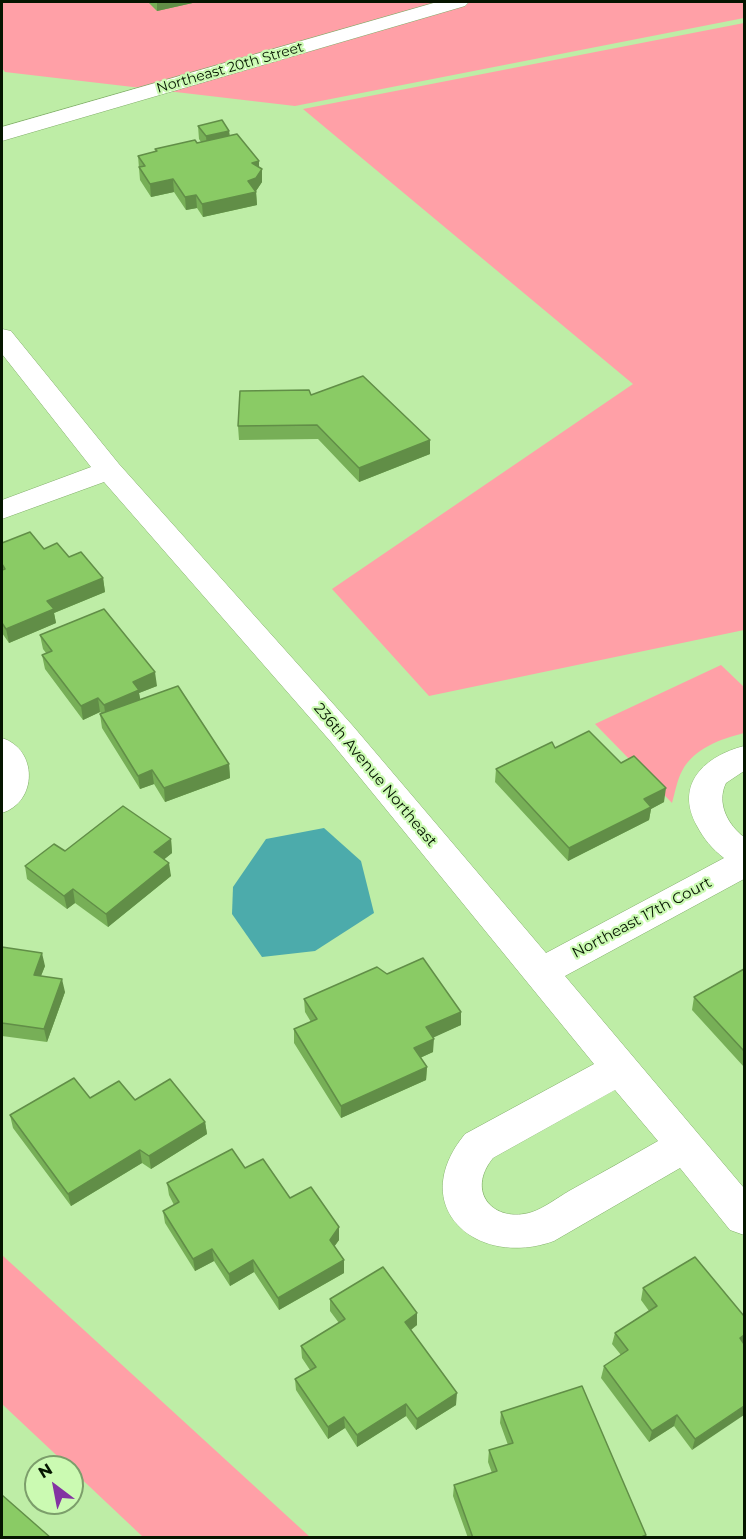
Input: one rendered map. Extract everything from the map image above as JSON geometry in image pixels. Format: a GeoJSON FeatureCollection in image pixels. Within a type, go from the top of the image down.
{"type":"FeatureCollection","features":[{"type":"Feature","properties":{"kind":"street","name":"Northeast 20th Street"},"geometry":{"type":"LineString","coordinates":[[2,134],[459,2]]}},
{"type":"Feature","properties":{"kind":"street","name":"236th Avenue Northeast"},"geometry":{"type":"LineString","coordinates":[[2,337],[109,470],[342,734],[744,1217]]}},
{"type":"Feature","properties":{"kind":"street"},"geometry":{"type":"LineString","coordinates":[[2,510],[109,470]]}},
{"type":"Feature","properties":{"kind":"street"},"geometry":{"type":"LineString","coordinates":[[2,750],[14,768],[13,782],[2,801]]}},
{"type":"Feature","properties":{"kind":"street"},"geometry":{"type":"LineString","coordinates":[[744,758],[721,770],[710,783],[705,799],[707,817],[717,833],[732,848],[744,854]]}},
{"type":"Feature","properties":{"kind":"street","name":"Northeast 17th Court"},"geometry":{"type":"LineString","coordinates":[[540,973],[744,863]]}},
{"type":"Feature","properties":{"kind":"street"},"geometry":{"type":"LineString","coordinates":[[619,1069],[479,1146],[467,1158],[460,1174],[460,1190],[467,1206],[481,1220],[499,1229],[520,1232],[540,1228],[684,1146]]}},
{"type":"Feature","properties":{"kind":"shaded area"},"geometry":{"type":"Polygon","coordinates":[[[2,2],[744,2],[744,18],[295,106],[5,72],[2,68],[2,2]]]}},
{"type":"Feature","properties":{"kind":"shaded area"},"geometry":{"type":"Polygon","coordinates":[[[744,23],[744,630],[429,696],[332,589],[633,384],[303,109],[744,23]]]}},
{"type":"Feature","properties":{"kind":"shaded area"},"geometry":{"type":"Polygon","coordinates":[[[721,665],[744,687],[744,733],[717,742],[694,756],[680,775],[672,803],[595,724],[721,665]]]}},
{"type":"Feature","properties":{"kind":"shaded area"},"geometry":{"type":"Polygon","coordinates":[[[2,1255],[310,1537],[143,1537],[84,1481],[84,1455],[56,1455],[2,1404],[2,1255]]]}},
{"type":"Feature","properties":{"kind":"water"},"geometry":{"type":"Polygon","coordinates":[[[324,828],[361,861],[374,913],[315,951],[262,957],[232,914],[233,887],[266,839],[324,828]]]}},
{"type":"Feature","properties":{"kind":"building"},"geometry":{"type":"Polygon","coordinates":[[[222,120],[229,131],[206,136],[198,126],[222,120]]]}},
{"type":"Feature","properties":{"kind":"building"},"geometry":{"type":"Polygon","coordinates":[[[237,134],[259,161],[252,163],[262,169],[256,178],[248,181],[256,192],[202,204],[196,195],[185,197],[173,179],[150,184],[139,167],[145,166],[138,156],[157,151],[155,149],[237,134]]]}},
{"type":"Feature","properties":{"kind":"building"},"geometry":{"type":"Polygon","coordinates":[[[363,376],[430,440],[359,468],[317,425],[238,426],[240,391],[309,390],[311,395],[363,376]]]}},
{"type":"Feature","properties":{"kind":"building"},"geometry":{"type":"Polygon","coordinates":[[[30,532],[44,549],[57,543],[69,557],[81,552],[103,578],[47,601],[54,609],[6,629],[2,623],[2,570],[5,569],[2,564],[2,543],[30,532]]]}},
{"type":"Feature","properties":{"kind":"building"},"geometry":{"type":"Polygon","coordinates":[[[104,609],[155,672],[133,682],[139,690],[104,705],[98,698],[81,706],[42,655],[52,651],[40,635],[104,609]]]}},
{"type":"Feature","properties":{"kind":"building"},"geometry":{"type":"Polygon","coordinates":[[[178,686],[229,764],[164,788],[152,770],[138,776],[100,714],[178,686]]]}},
{"type":"Feature","properties":{"kind":"building"},"geometry":{"type":"Polygon","coordinates":[[[589,731],[621,763],[634,756],[666,788],[644,799],[651,807],[569,848],[496,769],[552,742],[555,748],[589,731]]]}},
{"type":"Feature","properties":{"kind":"building"},"geometry":{"type":"Polygon","coordinates":[[[123,806],[171,839],[154,852],[169,863],[106,914],[73,889],[64,896],[25,866],[54,844],[65,851],[123,806]]]}},
{"type":"Feature","properties":{"kind":"building"},"geometry":{"type":"Polygon","coordinates":[[[2,947],[42,953],[34,975],[62,979],[44,1029],[2,1023],[2,947]]]}},
{"type":"Feature","properties":{"kind":"building"},"geometry":{"type":"Polygon","coordinates":[[[423,958],[461,1012],[426,1027],[434,1039],[414,1048],[427,1067],[341,1106],[294,1029],[317,1019],[304,999],[377,967],[387,974],[423,958]]]}},
{"type":"Feature","properties":{"kind":"building"},"geometry":{"type":"Polygon","coordinates":[[[744,969],[744,1051],[694,997],[744,969]]]}},
{"type":"Feature","properties":{"kind":"building"},"geometry":{"type":"Polygon","coordinates":[[[74,1078],[90,1098],[119,1081],[135,1100],[170,1079],[205,1122],[149,1156],[140,1150],[68,1194],[10,1115],[74,1078]]]}},
{"type":"Feature","properties":{"kind":"building"},"geometry":{"type":"Polygon","coordinates":[[[232,1149],[245,1168],[263,1159],[290,1198],[311,1187],[339,1227],[330,1240],[344,1260],[278,1298],[253,1260],[229,1274],[212,1249],[193,1259],[163,1211],[179,1202],[167,1183],[232,1149]]]}},
{"type":"Feature","properties":{"kind":"building"},"geometry":{"type":"Polygon","coordinates":[[[695,1257],[744,1316],[744,1335],[740,1338],[744,1344],[744,1406],[695,1439],[677,1415],[652,1431],[604,1366],[628,1350],[615,1333],[657,1306],[643,1288],[695,1257]]]}},
{"type":"Feature","properties":{"kind":"building"},"geometry":{"type":"Polygon","coordinates":[[[383,1267],[417,1313],[405,1322],[457,1393],[417,1419],[406,1404],[357,1435],[344,1417],[328,1427],[295,1379],[316,1367],[301,1346],[345,1319],[330,1299],[383,1267]]]}},
{"type":"Feature","properties":{"kind":"building"},"geometry":{"type":"Polygon","coordinates":[[[582,1386],[646,1535],[639,1538],[473,1538],[454,1485],[497,1471],[489,1450],[513,1443],[501,1412],[582,1386]]]}},
{"type":"Feature","properties":{"kind":"building"},"geometry":{"type":"Polygon","coordinates":[[[2,1495],[51,1538],[2,1538],[2,1495]]]}}]}
